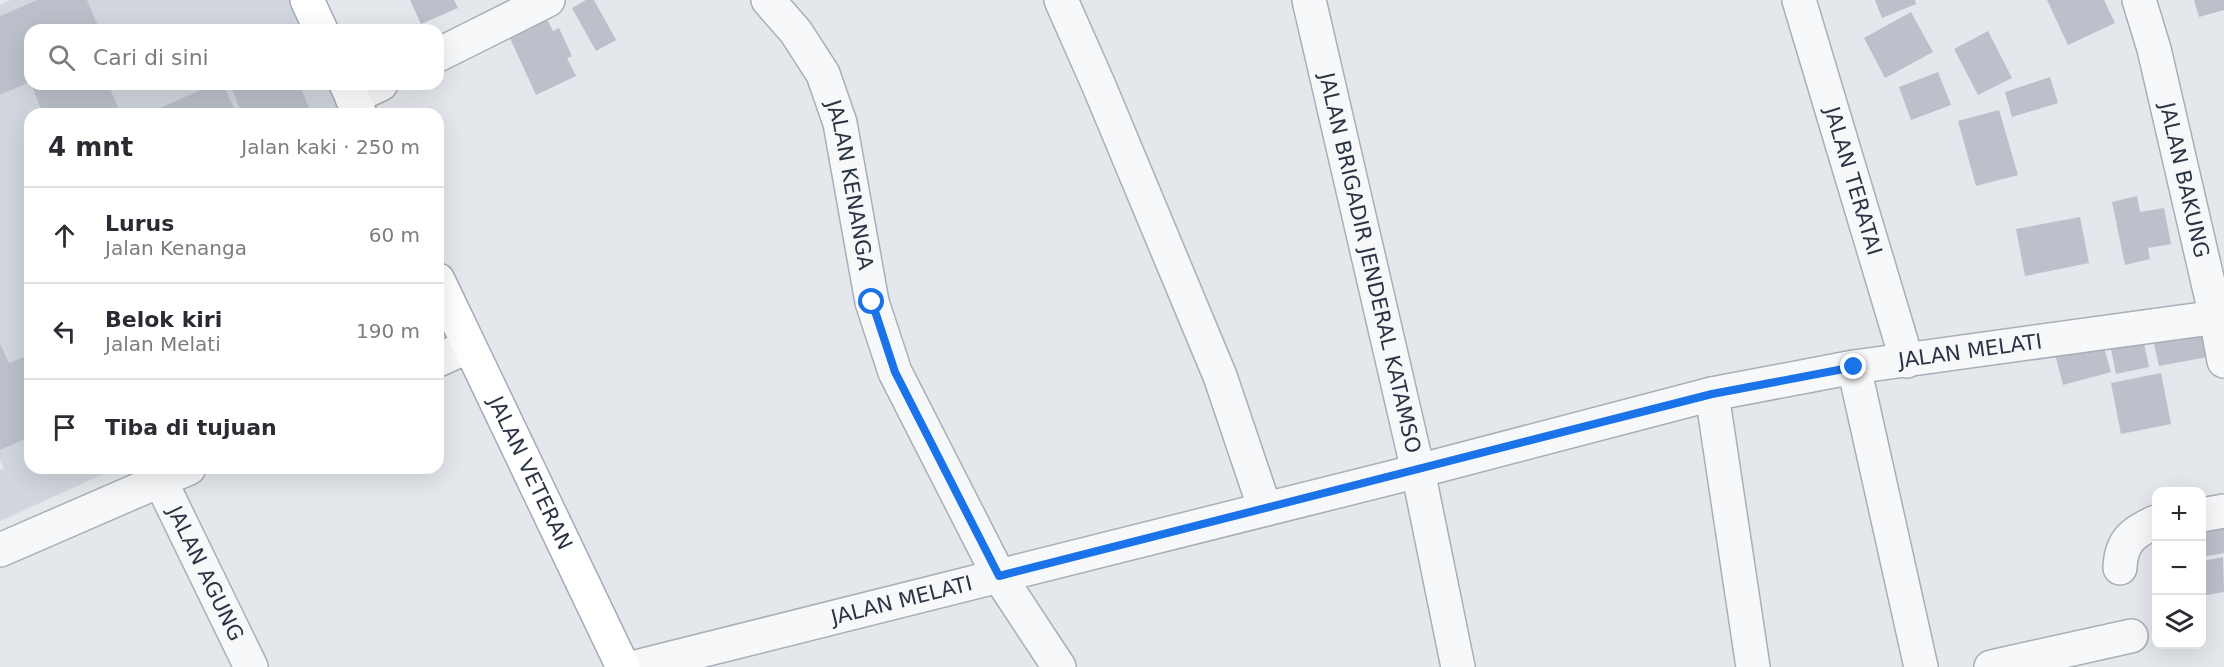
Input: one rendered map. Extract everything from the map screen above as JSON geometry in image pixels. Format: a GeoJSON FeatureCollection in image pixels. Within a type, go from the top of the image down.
{"type":"FeatureCollection","features":[{"type":"Feature","properties":{"kind":"main road"},"geometry":{"type":"LineString","coordinates":[[307,0],[318,24]]}},
{"type":"Feature","properties":{"kind":"main road","name":"JALAN VETERAN"},"geometry":{"type":"LineString","coordinates":[[444,293],[623,667]]}},
{"type":"Feature","properties":{"kind":"street"},"geometry":{"type":"LineString","coordinates":[[444,52],[548,0]]}},
{"type":"Feature","properties":{"kind":"street","name":"JALAN KENANGA"},"geometry":{"type":"LineString","coordinates":[[768,0],[796,32],[823,74],[840,123],[872,302],[895,372],[999,576],[1059,667]]}},
{"type":"Feature","properties":{"kind":"street"},"geometry":{"type":"LineString","coordinates":[[1061,0],[1100,86],[1220,376],[1265,509]]}},
{"type":"Feature","properties":{"kind":"street","name":"JALAN BRIGADIR JENDERAL KATAMSO"},"geometry":{"type":"LineString","coordinates":[[1309,0],[1418,471],[1458,667]]}},
{"type":"Feature","properties":{"kind":"street","name":"JALAN TERATAI"},"geometry":{"type":"LineString","coordinates":[[1799,0],[1907,361]]}},
{"type":"Feature","properties":{"kind":"street","name":"JALAN BAKUNG"},"geometry":{"type":"LineString","coordinates":[[2139,0],[2154,49],[2220,317],[2224,361]]}},
{"type":"Feature","properties":{"kind":"street","name":"JALAN MELATI"},"geometry":{"type":"LineString","coordinates":[[636,667],[1418,471],[1712,394],[1854,367],[2220,317]]}},
{"type":"Feature","properties":{"kind":"street"},"geometry":{"type":"LineString","coordinates":[[444,357],[469,346]]}},
{"type":"Feature","properties":{"kind":"street"},"geometry":{"type":"LineString","coordinates":[[1854,367],[1921,667]]}},
{"type":"Feature","properties":{"kind":"street"},"geometry":{"type":"LineString","coordinates":[[1712,394],[1753,667]]}},
{"type":"Feature","properties":{"kind":"street"},"geometry":{"type":"LineString","coordinates":[[0,550],[174,474]]}},
{"type":"Feature","properties":{"kind":"street","name":"JALAN AGUNG"},"geometry":{"type":"LineString","coordinates":[[174,474],[251,667]]}},
{"type":"Feature","properties":{"kind":"street"},"geometry":{"type":"LineString","coordinates":[[2206,514],[2224,511]]}},
{"type":"Feature","properties":{"kind":"street"},"geometry":{"type":"LineString","coordinates":[[2120,568],[2120,554],[2133,535],[2152,525]]}},
{"type":"Feature","properties":{"kind":"street"},"geometry":{"type":"LineString","coordinates":[[1990,667],[2131,636]]}},
{"type":"Feature","properties":{"kind":"shaded area"},"geometry":{"type":"Polygon","coordinates":[[[11,0],[37,0],[0,16],[0,5],[11,0]]]}},
{"type":"Feature","properties":{"kind":"shaded area"},"geometry":{"type":"Polygon","coordinates":[[[87,0],[293,0],[303,24],[97,24],[87,0]]]}},
{"type":"Feature","properties":{"kind":"shaded area"},"geometry":{"type":"Polygon","coordinates":[[[24,85],[24,90],[33,90],[40,108],[24,108],[24,357],[9,363],[0,343],[0,95],[24,85]]]}},
{"type":"Feature","properties":{"kind":"shaded area"},"geometry":{"type":"Polygon","coordinates":[[[111,90],[200,90],[160,108],[118,108],[111,90]]]}},
{"type":"Feature","properties":{"kind":"shaded area"},"geometry":{"type":"Polygon","coordinates":[[[226,90],[232,90],[239,108],[234,108],[226,90]]]}},
{"type":"Feature","properties":{"kind":"shaded area"},"geometry":{"type":"Polygon","coordinates":[[[302,90],[334,90],[341,108],[309,108],[302,90]]]}},
{"type":"Feature","properties":{"kind":"shaded area"},"geometry":{"type":"Polygon","coordinates":[[[24,440],[24,474],[104,474],[0,521],[0,470],[4,468],[0,460],[0,450],[24,440]]]}},
{"type":"Feature","properties":{"kind":"building"},"geometry":{"type":"Polygon","coordinates":[[[37,0],[87,0],[97,24],[24,24],[24,85],[0,95],[0,16],[37,0]]]}},
{"type":"Feature","properties":{"kind":"building"},"geometry":{"type":"Polygon","coordinates":[[[410,0],[454,0],[458,8],[421,24],[410,0]]]}},
{"type":"Feature","properties":{"kind":"building"},"geometry":{"type":"Polygon","coordinates":[[[586,0],[594,0],[616,40],[596,51],[572,8],[586,0]]]}},
{"type":"Feature","properties":{"kind":"building"},"geometry":{"type":"Polygon","coordinates":[[[1875,0],[1915,0],[1916,4],[1882,18],[1875,0]]]}},
{"type":"Feature","properties":{"kind":"building"},"geometry":{"type":"Polygon","coordinates":[[[2047,0],[2104,0],[2115,23],[2068,45],[2047,0]]]}},
{"type":"Feature","properties":{"kind":"building"},"geometry":{"type":"Polygon","coordinates":[[[2194,0],[2224,0],[2224,10],[2199,17],[2194,0]]]}},
{"type":"Feature","properties":{"kind":"building"},"geometry":{"type":"Polygon","coordinates":[[[1911,12],[1933,52],[1885,78],[1864,38],[1911,12]]]}},
{"type":"Feature","properties":{"kind":"building"},"geometry":{"type":"Polygon","coordinates":[[[547,19],[553,31],[559,28],[572,56],[567,58],[576,76],[536,95],[509,36],[547,19]]]}},
{"type":"Feature","properties":{"kind":"building"},"geometry":{"type":"Polygon","coordinates":[[[1988,31],[2012,78],[1978,95],[1954,49],[1988,31]]]}},
{"type":"Feature","properties":{"kind":"building"},"geometry":{"type":"Polygon","coordinates":[[[1938,72],[1951,105],[1911,120],[1899,87],[1938,72]]]}},
{"type":"Feature","properties":{"kind":"building"},"geometry":{"type":"Polygon","coordinates":[[[2050,77],[2058,103],[2012,117],[2005,92],[2050,77]]]}},
{"type":"Feature","properties":{"kind":"building"},"geometry":{"type":"Polygon","coordinates":[[[33,90],[111,90],[118,108],[41,108],[33,90]]]}},
{"type":"Feature","properties":{"kind":"building"},"geometry":{"type":"Polygon","coordinates":[[[200,90],[226,90],[234,108],[160,108],[200,90]]]}},
{"type":"Feature","properties":{"kind":"building"},"geometry":{"type":"Polygon","coordinates":[[[232,90],[302,90],[309,108],[240,108],[232,90]]]}},
{"type":"Feature","properties":{"kind":"building"},"geometry":{"type":"Polygon","coordinates":[[[1999,110],[2018,175],[1976,186],[1958,121],[1999,110]]]}},
{"type":"Feature","properties":{"kind":"building"},"geometry":{"type":"Polygon","coordinates":[[[2137,196],[2140,212],[2164,208],[2171,244],[2148,248],[2150,259],[2125,265],[2112,202],[2137,196]]]}},
{"type":"Feature","properties":{"kind":"building"},"geometry":{"type":"Polygon","coordinates":[[[2080,217],[2089,263],[2025,276],[2016,229],[2080,217]]]}},
{"type":"Feature","properties":{"kind":"building"},"geometry":{"type":"Polygon","coordinates":[[[2207,324],[2213,356],[2159,366],[2152,335],[2207,324]]]}},
{"type":"Feature","properties":{"kind":"building"},"geometry":{"type":"Polygon","coordinates":[[[2143,338],[2149,367],[2116,374],[2110,344],[2143,338]]]}},
{"type":"Feature","properties":{"kind":"building"},"geometry":{"type":"Polygon","coordinates":[[[2102,341],[2111,372],[2063,385],[2055,354],[2102,341]]]}},
{"type":"Feature","properties":{"kind":"building"},"geometry":{"type":"Polygon","coordinates":[[[0,343],[9,363],[24,357],[24,440],[0,450],[0,343]]]}},
{"type":"Feature","properties":{"kind":"building"},"geometry":{"type":"Polygon","coordinates":[[[2161,373],[2171,424],[2121,434],[2111,383],[2161,373]]]}},
{"type":"Feature","properties":{"kind":"building"},"geometry":{"type":"Polygon","coordinates":[[[2224,513],[2224,553],[2206,556],[2206,516],[2224,513]]]}},
{"type":"Feature","properties":{"kind":"building"},"geometry":{"type":"Polygon","coordinates":[[[2223,557],[2224,592],[2206,595],[2206,560],[2223,557]]]}},
{"type":"Feature","properties":{"kind":"route"},"geometry":{"type":"LineString","coordinates":[[872,302],[895,372],[999,576],[1418,471],[1712,394],[1854,367]]}}]}
